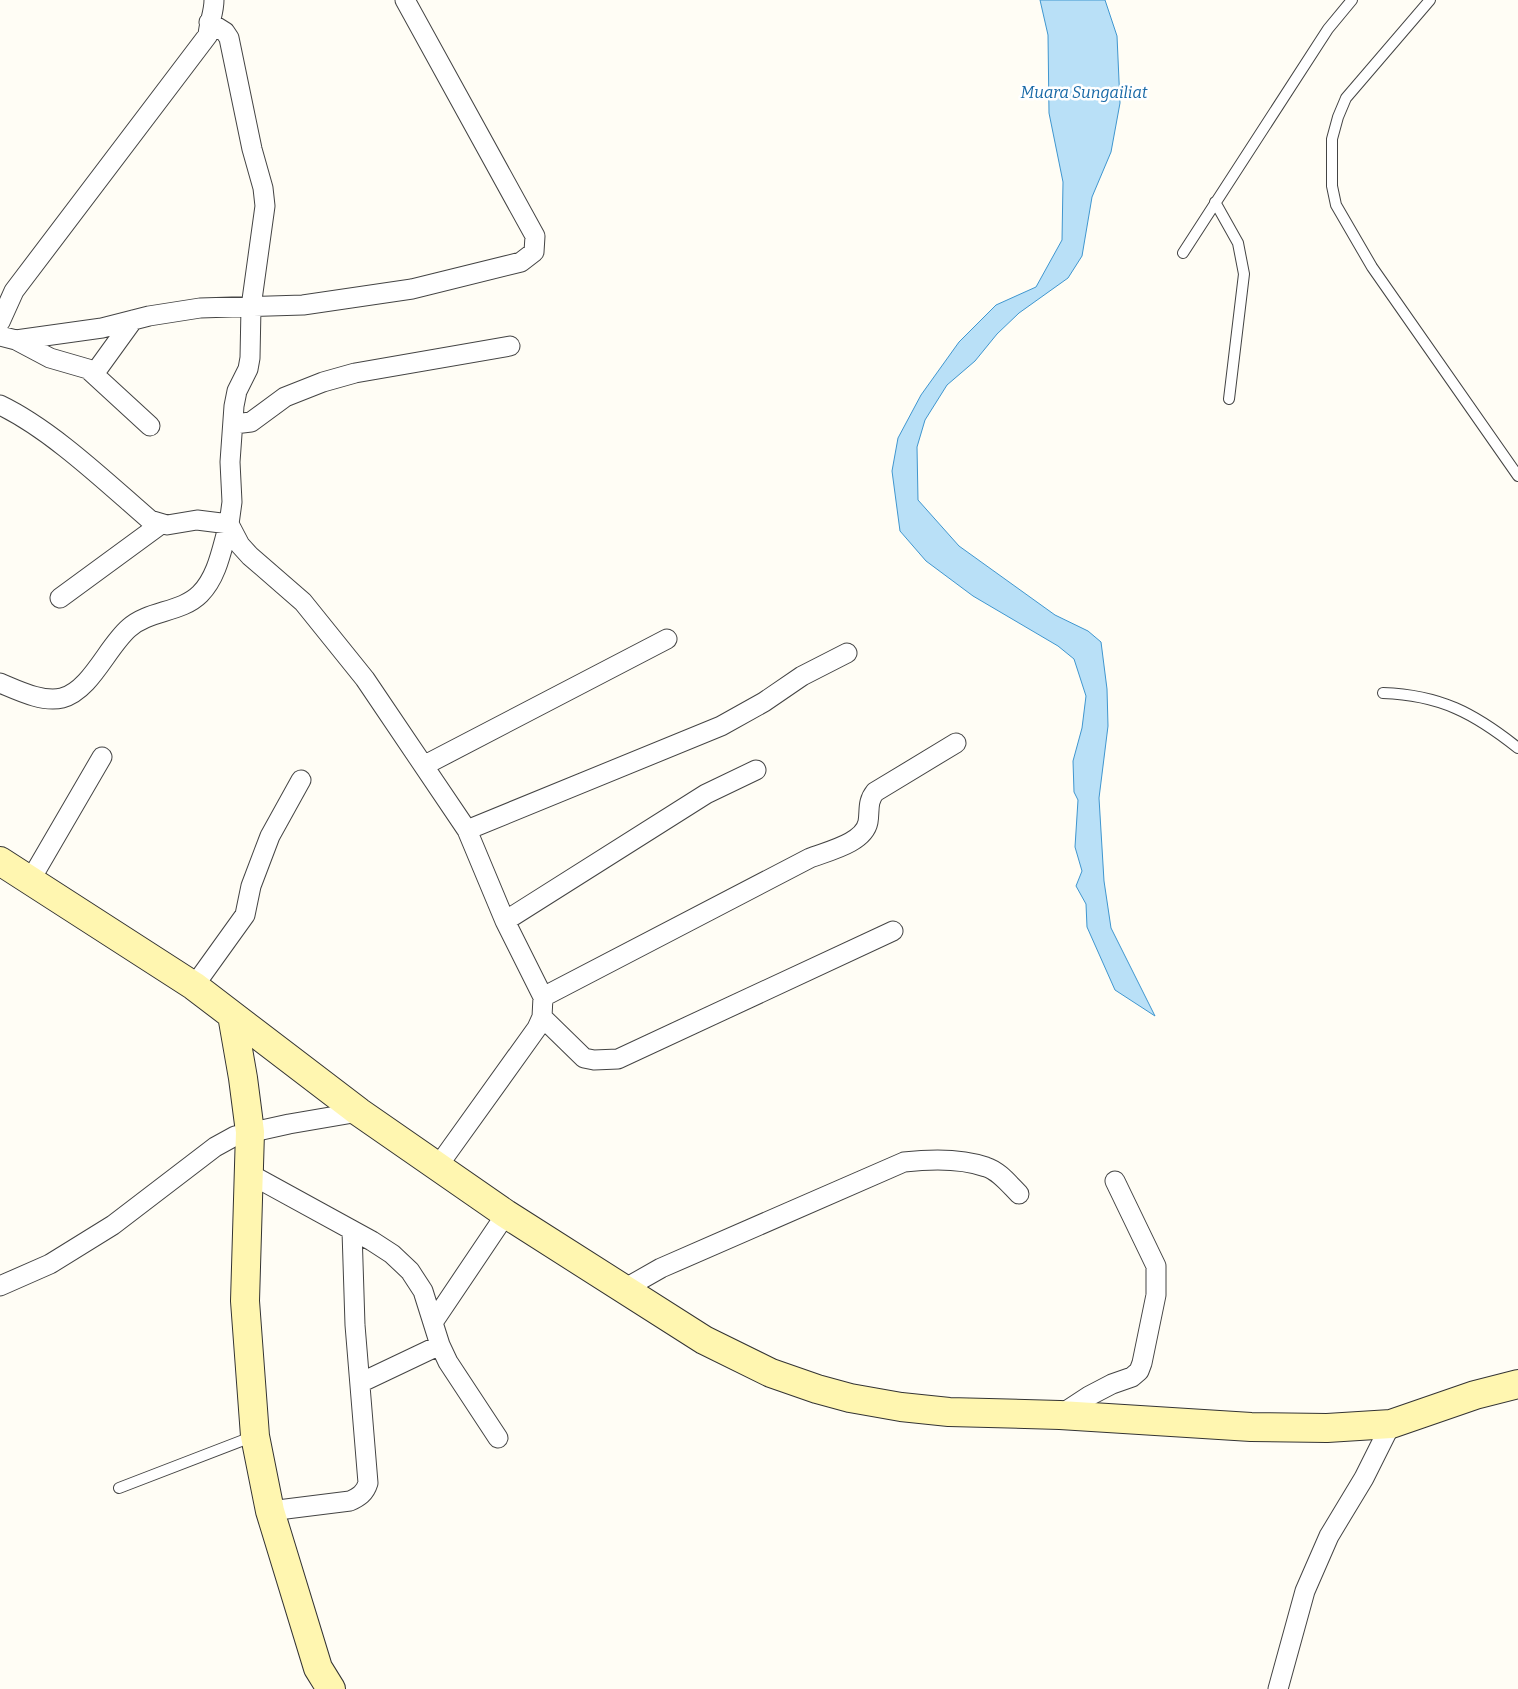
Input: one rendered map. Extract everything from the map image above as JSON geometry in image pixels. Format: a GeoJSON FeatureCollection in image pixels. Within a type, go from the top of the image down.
{"type":"FeatureCollection","features":[{"type":"Feature","properties":{"kind":"main road"},"geometry":{"type":"LineString","coordinates":[[0,860],[194,986],[359,1112],[506,1214],[704,1340],[771,1373],[817,1389],[850,1398],[901,1407],[949,1412],[1060,1415],[1251,1428],[1328,1428],[1391,1424],[1476,1395],[1518,1384]]}},
{"type":"Feature","properties":{"kind":"main road"},"geometry":{"type":"LineString","coordinates":[[232,1015],[250,1132],[245,1301],[255,1436],[270,1511],[318,1668],[331,1689]]}},
{"type":"Feature","properties":{"kind":"street"},"geometry":{"type":"LineString","coordinates":[[0,322],[14,291],[208,35],[210,22],[214,14],[214,0]]}},
{"type":"Feature","properties":{"kind":"street"},"geometry":{"type":"LineString","coordinates":[[8,338],[102,328],[133,320],[200,308],[303,305],[412,289],[521,262],[534,252],[535,236],[405,0]]}},
{"type":"Feature","properties":{"kind":"street"},"geometry":{"type":"LineString","coordinates":[[0,683],[48,699],[59,699],[69,696],[98,668],[120,635],[131,625],[141,619],[188,603],[200,593],[215,569],[228,524],[232,502],[230,462],[234,406],[237,391],[245,378],[250,358],[252,307],[264,198],[229,38],[225,32],[210,22]]}},
{"type":"Feature","properties":{"kind":"street"},"geometry":{"type":"LineString","coordinates":[[94,374],[133,320]]}},
{"type":"Feature","properties":{"kind":"street"},"geometry":{"type":"LineString","coordinates":[[8,338],[50,358],[82,367],[94,374],[150,426]]}},
{"type":"Feature","properties":{"kind":"street"},"geometry":{"type":"LineString","coordinates":[[234,424],[251,422],[284,397],[323,382],[355,373],[510,346]]}},
{"type":"Feature","properties":{"kind":"street"},"geometry":{"type":"LineString","coordinates":[[0,405],[17,414],[62,447],[150,520],[161,524],[197,520],[228,524]]}},
{"type":"Feature","properties":{"kind":"street"},"geometry":{"type":"LineString","coordinates":[[60,598],[161,524]]}},
{"type":"Feature","properties":{"kind":"street"},"geometry":{"type":"LineString","coordinates":[[228,524],[240,545],[250,556],[310,609],[365,679],[425,765],[467,830],[505,921],[543,997],[542,1017],[537,1028],[438,1166]]}},
{"type":"Feature","properties":{"kind":"street"},"geometry":{"type":"LineString","coordinates":[[425,765],[668,639]]}},
{"type":"Feature","properties":{"kind":"street"},"geometry":{"type":"LineString","coordinates":[[467,830],[721,726],[764,702],[802,676],[847,653]]}},
{"type":"Feature","properties":{"kind":"street"},"geometry":{"type":"LineString","coordinates":[[543,997],[802,863],[855,839],[867,826],[868,802],[875,792],[956,743]]}},
{"type":"Feature","properties":{"kind":"street"},"geometry":{"type":"LineString","coordinates":[[31,879],[102,756]]}},
{"type":"Feature","properties":{"kind":"street"},"geometry":{"type":"LineString","coordinates":[[505,921],[706,794],[756,770]]}},
{"type":"Feature","properties":{"kind":"street"},"geometry":{"type":"LineString","coordinates":[[194,986],[245,916],[251,886],[270,836],[301,780]]}},
{"type":"Feature","properties":{"kind":"street"},"geometry":{"type":"LineString","coordinates":[[542,1017],[584,1058],[594,1060],[618,1059],[893,931]]}},
{"type":"Feature","properties":{"kind":"street"},"geometry":{"type":"LineString","coordinates":[[0,1286],[50,1264],[113,1225],[214,1147],[250,1132],[359,1112]]}},
{"type":"Feature","properties":{"kind":"street"},"geometry":{"type":"LineString","coordinates":[[624,1289],[661,1268],[904,1162],[925,1159],[987,1167],[1004,1178],[1019,1194]]}},
{"type":"Feature","properties":{"kind":"street"},"geometry":{"type":"LineString","coordinates":[[248,1173],[392,1254],[410,1271],[423,1291],[440,1345],[498,1438]]}},
{"type":"Feature","properties":{"kind":"street"},"geometry":{"type":"LineString","coordinates":[[1060,1415],[1094,1393],[1112,1384],[1132,1378],[1139,1371],[1142,1363],[1156,1295],[1156,1266],[1115,1181]]}},
{"type":"Feature","properties":{"kind":"street"},"geometry":{"type":"LineString","coordinates":[[434,1321],[506,1214]]}},
{"type":"Feature","properties":{"kind":"street"},"geometry":{"type":"LineString","coordinates":[[270,1511],[350,1501],[366,1490],[368,1474],[355,1325],[352,1231]]}},
{"type":"Feature","properties":{"kind":"street"},"geometry":{"type":"LineString","coordinates":[[360,1383],[440,1345]]}},
{"type":"Feature","properties":{"kind":"street"},"geometry":{"type":"LineString","coordinates":[[1278,1689],[1305,1591],[1329,1536],[1364,1478],[1391,1424]]}},
{"type":"Feature","properties":{"kind":"lane"},"geometry":{"type":"LineString","coordinates":[[1183,253],[1328,29],[1352,0]]}},
{"type":"Feature","properties":{"kind":"lane"},"geometry":{"type":"LineString","coordinates":[[1430,0],[1346,98],[1332,139],[1332,186],[1336,205],[1372,267],[1518,476]]}},
{"type":"Feature","properties":{"kind":"lane"},"geometry":{"type":"LineString","coordinates":[[1216,202],[1238,243],[1244,274],[1229,399]]}},
{"type":"Feature","properties":{"kind":"lane"},"geometry":{"type":"LineString","coordinates":[[1383,693],[1412,694],[1466,711],[1518,748]]}},
{"type":"Feature","properties":{"kind":"lane"},"geometry":{"type":"LineString","coordinates":[[119,1488],[255,1436]]}},
{"type":"Feature","properties":{"kind":"water","name":"Muara Sungailiat"},"geometry":{"type":"Polygon","coordinates":[[[1040,0],[1105,0],[1117,36],[1120,103],[1111,152],[1092,197],[1082,256],[1068,278],[1019,313],[997,334],[975,361],[947,385],[925,420],[917,447],[918,500],[959,546],[1055,615],[1088,631],[1101,642],[1107,689],[1108,726],[1099,798],[1104,881],[1111,928],[1155,1016],[1115,990],[1087,927],[1086,904],[1076,886],[1082,871],[1075,847],[1078,800],[1074,792],[1073,761],[1082,728],[1086,696],[1074,659],[1058,646],[973,596],[926,561],[900,531],[892,471],[898,438],[921,395],[959,342],[996,305],[1036,287],[1062,240],[1063,182],[1049,113],[1048,35],[1040,0]]]}}]}
